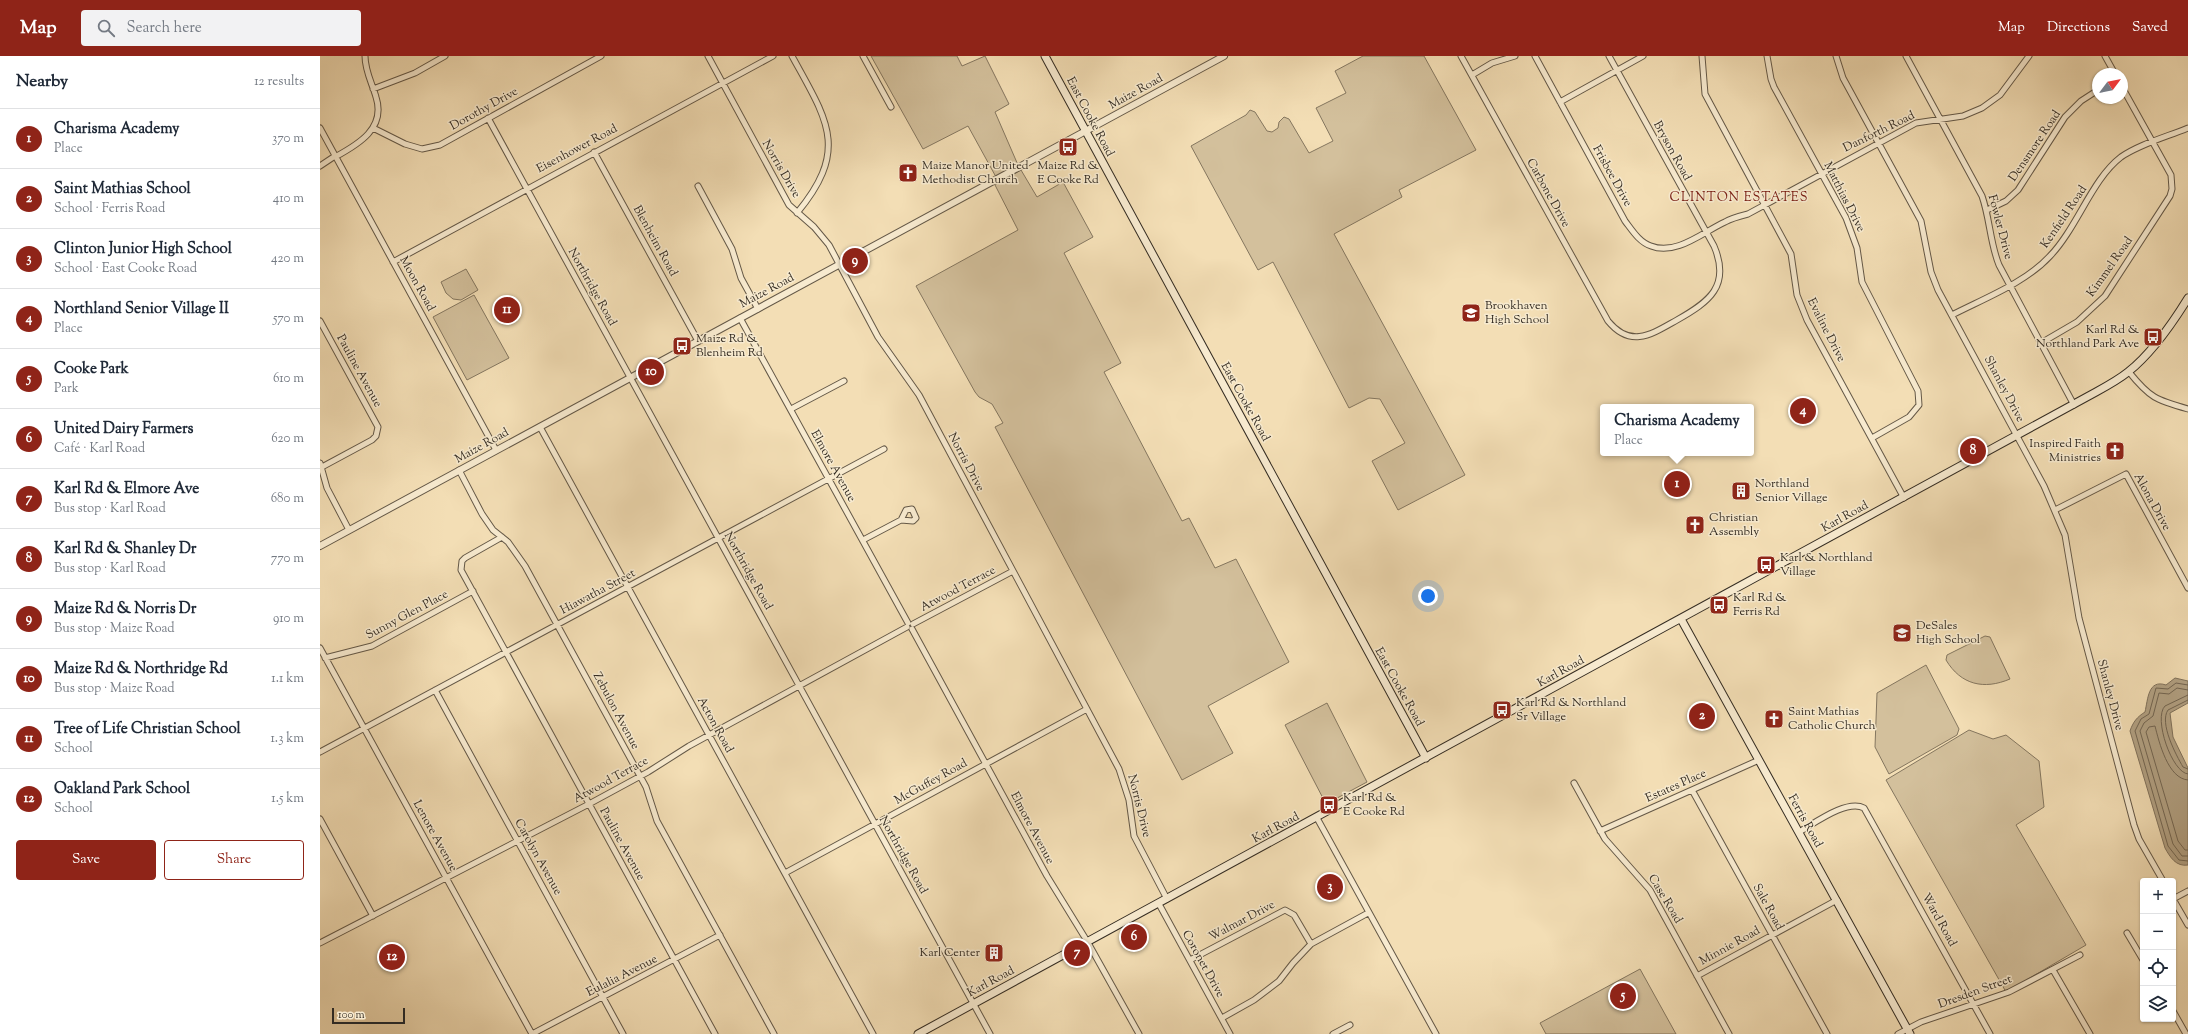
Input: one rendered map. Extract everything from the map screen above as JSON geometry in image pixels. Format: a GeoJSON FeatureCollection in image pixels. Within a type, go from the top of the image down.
{"type":"FeatureCollection","features":[{"type":"Feature","properties":{"kind":"main road","name":"East Cooke Road"},"geometry":{"type":"LineString","coordinates":[[1045,56],[1426,758]]}},
{"type":"Feature","properties":{"kind":"main road","name":"Karl Road"},"geometry":{"type":"LineString","coordinates":[[918,1034],[2074,405],[2128,372],[2159,340],[2188,298]]}},
{"type":"Feature","properties":{"kind":"main road","name":"Ferris Road"},"geometry":{"type":"LineString","coordinates":[[1681,619],[1908,1031]]}},
{"type":"Feature","properties":{"kind":"street"},"geometry":{"type":"LineString","coordinates":[[320,166],[358,144],[373,128],[378,108],[367,74],[365,56]]}},
{"type":"Feature","properties":{"kind":"street"},"geometry":{"type":"LineString","coordinates":[[373,89],[415,73],[445,56]]}},
{"type":"Feature","properties":{"kind":"street","name":"Dorothy Drive"},"geometry":{"type":"LineString","coordinates":[[373,128],[405,144],[422,149],[440,145],[601,56]]}},
{"type":"Feature","properties":{"kind":"street","name":"Norris Drive"},"geometry":{"type":"LineString","coordinates":[[708,56],[789,205],[822,236],[885,350],[919,395],[1119,769],[1129,800],[1134,836],[1167,899]]}},
{"type":"Feature","properties":{"kind":"street","name":"Eisenhower Road"},"geometry":{"type":"LineString","coordinates":[[393,262],[722,82],[773,56]]}},
{"type":"Feature","properties":{"kind":"street"},"geometry":{"type":"LineString","coordinates":[[792,56],[822,111],[829,138],[827,161],[821,180],[797,213]]}},
{"type":"Feature","properties":{"kind":"street"},"geometry":{"type":"LineString","coordinates":[[863,56],[890,107]]}},
{"type":"Feature","properties":{"kind":"street","name":"Maize Road"},"geometry":{"type":"LineString","coordinates":[[320,546],[1224,56]]}},
{"type":"Feature","properties":{"kind":"street","name":"Carbone Drive"},"geometry":{"type":"LineString","coordinates":[[1461,56],[1608,321],[1622,335]]}},
{"type":"Feature","properties":{"kind":"street"},"geometry":{"type":"LineString","coordinates":[[1472,75],[1492,63],[1515,56]]}},
{"type":"Feature","properties":{"kind":"street","name":"Frisbee Drive"},"geometry":{"type":"LineString","coordinates":[[1535,56],[1625,221],[1638,238],[1651,246],[1667,249],[1690,241],[1706,232]]}},
{"type":"Feature","properties":{"kind":"street","name":"Bryson Road"},"geometry":{"type":"LineString","coordinates":[[1609,56],[1706,232],[1719,258],[1721,269],[1719,281],[1707,302],[1651,334],[1634,337],[1622,335]]}},
{"type":"Feature","properties":{"kind":"street"},"geometry":{"type":"LineString","coordinates":[[1560,102],[1643,56]]}},
{"type":"Feature","properties":{"kind":"street","name":"Evaline Drive"},"geometry":{"type":"LineString","coordinates":[[1702,56],[1705,94],[1791,254],[1797,295],[1807,320],[1904,498]]}},
{"type":"Feature","properties":{"kind":"street","name":"Matthias Drive"},"geometry":{"type":"LineString","coordinates":[[1768,56],[1771,79],[1774,87],[1854,237],[1861,277],[1869,299],[1918,392],[1919,405],[1909,417],[1872,438]]}},
{"type":"Feature","properties":{"kind":"street","name":"Shanley Drive"},"geometry":{"type":"LineString","coordinates":[[1836,56],[1843,78],[1921,221],[1931,272],[1952,315],[2043,484],[2066,535],[2079,618],[2134,825],[2139,839],[2161,878]]}},
{"type":"Feature","properties":{"kind":"street","name":"Fowler Drive"},"geometry":{"type":"LineString","coordinates":[[1906,56],[1978,188],[1987,210],[1993,247],[2009,285],[2074,405]]}},
{"type":"Feature","properties":{"kind":"street","name":"Danforth Road"},"geometry":{"type":"LineString","coordinates":[[1706,232],[1765,205],[1916,123],[1939,118],[1963,116],[1982,108],[2000,95],[2029,56]]}},
{"type":"Feature","properties":{"kind":"street"},"geometry":{"type":"LineString","coordinates":[[2105,56],[2112,68]]}},
{"type":"Feature","properties":{"kind":"street","name":"Densmore Road"},"geometry":{"type":"LineString","coordinates":[[1987,210],[2006,201],[2018,190],[2065,117],[2081,101],[2092,94]]}},
{"type":"Feature","properties":{"kind":"street"},"geometry":{"type":"LineString","coordinates":[[2128,98],[2152,142]]}},
{"type":"Feature","properties":{"kind":"street","name":"Northridge Road"},"geometry":{"type":"LineString","coordinates":[[488,118],[990,1034]]}},
{"type":"Feature","properties":{"kind":"street","name":"Moon Road"},"geometry":{"type":"LineString","coordinates":[[320,128],[496,450]]}},
{"type":"Feature","properties":{"kind":"street","name":"Kenfield Road"},"geometry":{"type":"LineString","coordinates":[[1952,315],[2009,285],[2038,267],[2054,251],[2113,164],[2129,152],[2188,128]]}},
{"type":"Feature","properties":{"kind":"street","name":"Kimmel Road"},"geometry":{"type":"LineString","coordinates":[[2041,343],[2077,322],[2109,291],[2170,196],[2172,182],[2171,175],[2152,142]]}},
{"type":"Feature","properties":{"kind":"street","name":"Blenheim Road"},"geometry":{"type":"LineString","coordinates":[[594,152],[698,341]]}},
{"type":"Feature","properties":{"kind":"street"},"geometry":{"type":"LineString","coordinates":[[698,186],[730,244],[741,278],[758,309]]}},
{"type":"Feature","properties":{"kind":"street","name":"Elmore Avenue"},"geometry":{"type":"LineString","coordinates":[[740,318],[1048,877],[1088,942],[1139,1034]]}},
{"type":"Feature","properties":{"kind":"street","name":"Pauline Avenue"},"geometry":{"type":"LineString","coordinates":[[320,321],[376,423],[378,432],[372,440],[320,466]]}},
{"type":"Feature","properties":{"kind":"street"},"geometry":{"type":"LineString","coordinates":[[2128,372],[2141,387],[2156,400],[2188,409]]}},
{"type":"Feature","properties":{"kind":"street"},"geometry":{"type":"LineString","coordinates":[[791,409],[844,381]]}},
{"type":"Feature","properties":{"kind":"street","name":"Acton Road"},"geometry":{"type":"LineString","coordinates":[[540,426],[873,1034]]}},
{"type":"Feature","properties":{"kind":"street","name":"Hiawatha Street"},"geometry":{"type":"LineString","coordinates":[[320,752],[505,651],[558,625],[884,449]]}},
{"type":"Feature","properties":{"kind":"street"},"geometry":{"type":"LineString","coordinates":[[320,466],[326,488],[349,530]]}},
{"type":"Feature","properties":{"kind":"street","name":"Zebulon Avenue"},"geometry":{"type":"LineString","coordinates":[[459,470],[482,514],[525,566],[558,625],[640,776],[648,793],[657,821],[774,1034]]}},
{"type":"Feature","properties":{"kind":"street","name":"Alona Drive"},"geometry":{"type":"LineString","coordinates":[[2055,510],[2126,474],[2188,588]]}},
{"type":"Feature","properties":{"kind":"street"},"geometry":{"type":"LineString","coordinates":[[863,540],[901,520]]}},
{"type":"Feature","properties":{"kind":"street","name":"Pauline Avenue"},"geometry":{"type":"LineString","coordinates":[[502,538],[465,558],[462,561],[461,570],[715,1034]]}},
{"type":"Feature","properties":{"kind":"street","name":"Atwood Terrace"},"geometry":{"type":"LineString","coordinates":[[320,943],[589,804],[709,735],[1013,571]]}},
{"type":"Feature","properties":{"kind":"street","name":"Sunny Glen Place"},"geometry":{"type":"LineString","coordinates":[[325,658],[372,646],[473,591]]}},
{"type":"Feature","properties":{"kind":"street","name":"Lenore Avenue"},"geometry":{"type":"LineString","coordinates":[[320,648],[532,1034]]}},
{"type":"Feature","properties":{"kind":"street","name":"Carolyn Avenue"},"geometry":{"type":"LineString","coordinates":[[435,690],[623,1034]]}},
{"type":"Feature","properties":{"kind":"street","name":"McGuffey Road"},"geometry":{"type":"LineString","coordinates":[[785,872],[1087,710]]}},
{"type":"Feature","properties":{"kind":"street","name":"Estates Place"},"geometry":{"type":"LineString","coordinates":[[1600,831],[1759,760]]}},
{"type":"Feature","properties":{"kind":"street","name":"Case Road"},"geometry":{"type":"LineString","coordinates":[[1574,783],[1600,831],[1614,851],[1648,885],[1729,1034]]}},
{"type":"Feature","properties":{"kind":"street","name":"Sale Road"},"geometry":{"type":"LineString","coordinates":[[1692,790],[1827,1034]]}},
{"type":"Feature","properties":{"kind":"street","name":"Ward Road"},"geometry":{"type":"LineString","coordinates":[[1799,832],[1852,805],[1864,808],[1870,816],[1990,1034]]}},
{"type":"Feature","properties":{"kind":"street"},"geometry":{"type":"LineString","coordinates":[[1317,818],[1436,1034]]}},
{"type":"Feature","properties":{"kind":"street"},"geometry":{"type":"LineString","coordinates":[[320,819],[373,916]]}},
{"type":"Feature","properties":{"kind":"street"},"geometry":{"type":"LineString","coordinates":[[2176,897],[2188,891]]}},
{"type":"Feature","properties":{"kind":"street","name":"Minnie Road"},"geometry":{"type":"LineString","coordinates":[[1697,976],[1837,900]]}},
{"type":"Feature","properties":{"kind":"street","name":"Coronet Drive"},"geometry":{"type":"LineString","coordinates":[[1159,904],[1230,1034]]}},
{"type":"Feature","properties":{"kind":"street"},"geometry":{"type":"LineString","coordinates":[[2176,904],[2188,925]]}},
{"type":"Feature","properties":{"kind":"street","name":"Walmar Drive"},"geometry":{"type":"LineString","coordinates":[[1190,960],[1285,910],[1294,915],[1311,944]]}},
{"type":"Feature","properties":{"kind":"street"},"geometry":{"type":"LineString","coordinates":[[1222,1018],[1254,1000],[1279,981],[1293,962],[1311,944],[1368,913]]}},
{"type":"Feature","properties":{"kind":"street"},"geometry":{"type":"LineString","coordinates":[[2127,933],[2140,955]]}},
{"type":"Feature","properties":{"kind":"street","name":"Eulalia Avenue"},"geometry":{"type":"LineString","coordinates":[[532,1034],[603,998],[720,934]]}},
{"type":"Feature","properties":{"kind":"street","name":"Dresden Street"},"geometry":{"type":"LineString","coordinates":[[1898,1034],[2009,992],[2080,955]]}},
{"type":"Feature","properties":{"kind":"street"},"geometry":{"type":"LineString","coordinates":[[2053,970],[2090,1034]]}},
{"type":"Feature","properties":{"kind":"street"},"geometry":{"type":"LineString","coordinates":[[2176,1016],[2186,1034]]}},
{"type":"Feature","properties":{"kind":"street"},"geometry":{"type":"LineString","coordinates":[[1333,1034],[1350,1025]]}},
{"type":"Feature","properties":{"kind":"shaded area"},"geometry":{"type":"Polygon","coordinates":[[[871,56],[957,56],[962,66],[985,56],[1009,104],[995,112],[1018,165],[996,177],[968,126],[923,149],[871,56]]]}},
{"type":"Feature","properties":{"kind":"shaded area"},"geometry":{"type":"Polygon","coordinates":[[[1363,56],[1424,56],[1476,150],[1399,190],[1402,197],[1334,234],[1465,475],[1398,510],[1372,461],[1405,443],[1380,399],[1369,398],[1349,408],[1273,262],[1258,270],[1191,146],[1246,115],[1250,110],[1255,112],[1267,131],[1272,132],[1278,128],[1279,122],[1284,117],[1289,119],[1309,153],[1333,141],[1316,108],[1346,93],[1335,71],[1363,56]]]}},
{"type":"Feature","properties":{"kind":"shaded area"},"geometry":{"type":"Polygon","coordinates":[[[1021,170],[1037,197],[1063,182],[1093,237],[1064,253],[1121,363],[1104,372],[1182,521],[1189,518],[1215,568],[1236,559],[1289,662],[1208,706],[1233,753],[1182,780],[995,427],[1003,423],[992,404],[979,397],[975,392],[916,286],[1018,230],[995,185],[1021,170]]]}},
{"type":"Feature","properties":{"kind":"shaded area"},"geometry":{"type":"Polygon","coordinates":[[[466,269],[478,290],[461,300],[453,299],[446,293],[441,282],[466,269]]]}},
{"type":"Feature","properties":{"kind":"shaded area"},"geometry":{"type":"Polygon","coordinates":[[[474,295],[509,358],[467,380],[433,317],[474,295]]]}},
{"type":"Feature","properties":{"kind":"shaded area"},"geometry":{"type":"Polygon","coordinates":[[[1985,636],[1990,637],[2010,679],[1991,684],[1974,683],[1959,675],[1946,660],[1947,655],[1985,636]]]}},
{"type":"Feature","properties":{"kind":"shaded area"},"geometry":{"type":"Polygon","coordinates":[[[1926,665],[1959,729],[1957,735],[1889,774],[1875,747],[1877,693],[1926,665]]]}},
{"type":"Feature","properties":{"kind":"shaded area"},"geometry":{"type":"Polygon","coordinates":[[[1327,703],[1367,782],[1326,804],[1285,725],[1327,703]]]}},
{"type":"Feature","properties":{"kind":"shaded area"},"geometry":{"type":"Polygon","coordinates":[[[1969,730],[1993,739],[2006,735],[2039,761],[2044,807],[2016,825],[2086,945],[2006,992],[1886,780],[1969,730]]]}},
{"type":"Feature","properties":{"kind":"shaded area"},"geometry":{"type":"Polygon","coordinates":[[[1640,969],[1676,1034],[1546,1034],[1540,1023],[1640,969]]]}},
{"type":"Feature","properties":{"kind":"water"},"geometry":{"type":"Polygon","coordinates":[[[2175,678],[2188,681],[2188,703],[2170,713],[2173,737],[2188,768],[2188,865],[2180,864],[2174,861],[2165,848],[2130,731],[2132,725],[2145,712],[2148,696],[2152,687],[2160,684],[2166,685],[2175,678]]]}},
{"type":"Feature","properties":{"kind":"place","name":"Maize Rd & E Cooke Rd"},"geometry":{"type":"Point","coordinates":[1068,147]}},
{"type":"Feature","properties":{"kind":"place","name":"Maize Manor United Methodist Church"},"geometry":{"type":"Point","coordinates":[908,173]}},
{"type":"Feature","properties":{"kind":"place","name":"Maize Rd & Norris Dr"},"geometry":{"type":"Point","coordinates":[855,261]}},
{"type":"Feature","properties":{"kind":"place","name":"Tree of Life Christian School"},"geometry":{"type":"Point","coordinates":[507,310]}},
{"type":"Feature","properties":{"kind":"place","name":"Brookhaven High School"},"geometry":{"type":"Point","coordinates":[1471,313]}},
{"type":"Feature","properties":{"kind":"place","name":"Karl Rd & Northland Park Ave"},"geometry":{"type":"Point","coordinates":[2153,337]}},
{"type":"Feature","properties":{"kind":"place","name":"Maize Rd & Blenheim Rd"},"geometry":{"type":"Point","coordinates":[682,346]}},
{"type":"Feature","properties":{"kind":"place","name":"Maize Rd & Northridge Rd"},"geometry":{"type":"Point","coordinates":[651,372]}},
{"type":"Feature","properties":{"kind":"place","name":"Northland Senior Village II"},"geometry":{"type":"Point","coordinates":[1803,411]}},
{"type":"Feature","properties":{"kind":"place","name":"Karl Rd & Shanley Dr"},"geometry":{"type":"Point","coordinates":[1973,451]}},
{"type":"Feature","properties":{"kind":"place","name":"Inspired Faith Ministries"},"geometry":{"type":"Point","coordinates":[2115,451]}},
{"type":"Feature","properties":{"kind":"place","name":"Charisma Academy"},"geometry":{"type":"Point","coordinates":[1677,484]}},
{"type":"Feature","properties":{"kind":"place","name":"Northland Senior Village"},"geometry":{"type":"Point","coordinates":[1741,491]}},
{"type":"Feature","properties":{"kind":"place","name":"Christian Assembly"},"geometry":{"type":"Point","coordinates":[1695,525]}},
{"type":"Feature","properties":{"kind":"place","name":"Karl & Northland Village"},"geometry":{"type":"Point","coordinates":[1766,565]}},
{"type":"Feature","properties":{"kind":"place","name":"Karl Rd & Ferris Rd"},"geometry":{"type":"Point","coordinates":[1719,605]}},
{"type":"Feature","properties":{"kind":"place","name":"DeSales High School"},"geometry":{"type":"Point","coordinates":[1902,633]}},
{"type":"Feature","properties":{"kind":"place","name":"Karl Rd & Northland Sr Village"},"geometry":{"type":"Point","coordinates":[1502,710]}},
{"type":"Feature","properties":{"kind":"place","name":"Saint Mathias School"},"geometry":{"type":"Point","coordinates":[1702,716]}},
{"type":"Feature","properties":{"kind":"place","name":"Saint Mathias Catholic Church"},"geometry":{"type":"Point","coordinates":[1774,719]}},
{"type":"Feature","properties":{"kind":"place","name":"Karl Rd & E Cooke Rd"},"geometry":{"type":"Point","coordinates":[1329,805]}},
{"type":"Feature","properties":{"kind":"place","name":"Clinton Junior High School"},"geometry":{"type":"Point","coordinates":[1330,887]}},
{"type":"Feature","properties":{"kind":"place","name":"United Dairy Farmers"},"geometry":{"type":"Point","coordinates":[1134,937]}},
{"type":"Feature","properties":{"kind":"place","name":"Karl Center"},"geometry":{"type":"Point","coordinates":[994,953]}},
{"type":"Feature","properties":{"kind":"place","name":"Karl Rd & Elmore Ave"},"geometry":{"type":"Point","coordinates":[1077,953]}},
{"type":"Feature","properties":{"kind":"place","name":"Oakland Park School"},"geometry":{"type":"Point","coordinates":[392,957]}},
{"type":"Feature","properties":{"kind":"place","name":"Cooke Park"},"geometry":{"type":"Point","coordinates":[1623,996]}},
{"type":"Feature","properties":{"kind":"district","name":"CLINTON ESTATES"},"geometry":{"type":"Point","coordinates":[1739,198]}}]}
